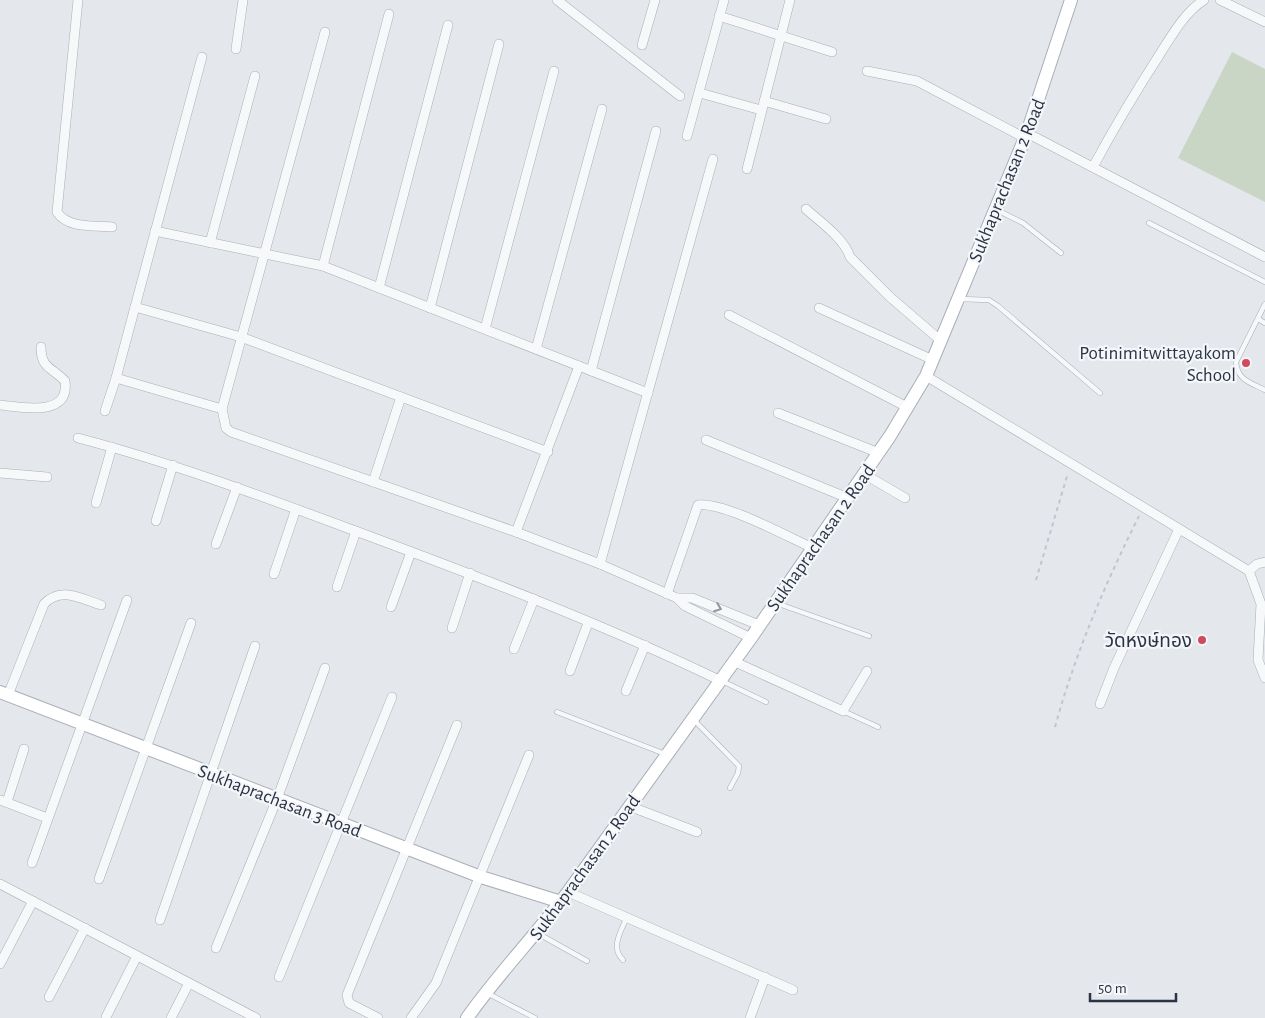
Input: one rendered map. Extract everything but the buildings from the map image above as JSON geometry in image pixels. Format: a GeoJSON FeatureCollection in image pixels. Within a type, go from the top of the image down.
{"type":"FeatureCollection","features":[{"type":"Feature","properties":{"kind":"street"},"geometry":{"type":"LineString","coordinates":[[78,0],[57,202],[58,212],[61,218],[68,223],[112,227]]}},
{"type":"Feature","properties":{"kind":"street"},"geometry":{"type":"LineString","coordinates":[[236,49],[243,0]]}},
{"type":"Feature","properties":{"kind":"street"},"geometry":{"type":"LineString","coordinates":[[557,0],[680,96]]}},
{"type":"Feature","properties":{"kind":"street"},"geometry":{"type":"LineString","coordinates":[[642,45],[655,0]]}},
{"type":"Feature","properties":{"kind":"street"},"geometry":{"type":"LineString","coordinates":[[687,136],[724,0]]}},
{"type":"Feature","properties":{"kind":"street"},"geometry":{"type":"LineString","coordinates":[[747,169],[790,0]]}},
{"type":"Feature","properties":{"kind":"street","name":"Sukhaprachasan 2 Road"},"geometry":{"type":"LineString","coordinates":[[467,1018],[485,992],[537,933],[565,897],[848,498],[879,453],[926,376],[1026,136],[1072,0]]}},
{"type":"Feature","properties":{"kind":"street"},"geometry":{"type":"LineString","coordinates":[[1093,167],[1128,103],[1172,36],[1193,6],[1204,0]]}},
{"type":"Feature","properties":{"kind":"street"},"geometry":{"type":"LineString","coordinates":[[1220,0],[1265,22]]}},
{"type":"Feature","properties":{"kind":"street"},"geometry":{"type":"LineString","coordinates":[[323,266],[389,14]]}},
{"type":"Feature","properties":{"kind":"street"},"geometry":{"type":"LineString","coordinates":[[720,16],[781,34],[832,52]]}},
{"type":"Feature","properties":{"kind":"street"},"geometry":{"type":"LineString","coordinates":[[379,288],[448,26]]}},
{"type":"Feature","properties":{"kind":"street"},"geometry":{"type":"LineString","coordinates":[[325,32],[266,254],[222,409],[223,422],[231,432],[516,532],[600,564],[677,598],[692,598],[759,625]]}},
{"type":"Feature","properties":{"kind":"street"},"geometry":{"type":"LineString","coordinates":[[430,308],[499,44]]}},
{"type":"Feature","properties":{"kind":"street"},"geometry":{"type":"LineString","coordinates":[[105,411],[116,378],[202,57]]}},
{"type":"Feature","properties":{"kind":"street"},"geometry":{"type":"LineString","coordinates":[[485,329],[554,71]]}},
{"type":"Feature","properties":{"kind":"street"},"geometry":{"type":"LineString","coordinates":[[867,71],[916,81],[1093,167],[1265,257]]}},
{"type":"Feature","properties":{"kind":"street"},"geometry":{"type":"LineString","coordinates":[[210,242],[255,76]]}},
{"type":"Feature","properties":{"kind":"street"},"geometry":{"type":"LineString","coordinates":[[700,93],[826,118]]}},
{"type":"Feature","properties":{"kind":"street"},"geometry":{"type":"LineString","coordinates":[[536,349],[602,109]]}},
{"type":"Feature","properties":{"kind":"street"},"geometry":{"type":"LineString","coordinates":[[591,371],[656,131]]}},
{"type":"Feature","properties":{"kind":"street"},"geometry":{"type":"LineString","coordinates":[[600,564],[713,159]]}},
{"type":"Feature","properties":{"kind":"street"},"geometry":{"type":"LineString","coordinates":[[806,209],[833,234],[848,251],[850,257],[890,297],[940,340]]}},
{"type":"Feature","properties":{"kind":"street"},"geometry":{"type":"LineString","coordinates":[[155,231],[323,266],[648,393]]}},
{"type":"Feature","properties":{"kind":"street"},"geometry":{"type":"LineString","coordinates":[[135,307],[241,337],[548,452]]}},
{"type":"Feature","properties":{"kind":"street"},"geometry":{"type":"LineString","coordinates":[[820,308],[933,360]]}},
{"type":"Feature","properties":{"kind":"street"},"geometry":{"type":"LineString","coordinates":[[729,315],[907,407]]}},
{"type":"Feature","properties":{"kind":"street"},"geometry":{"type":"LineString","coordinates":[[0,405],[45,409],[62,399],[66,389],[65,381],[44,365],[41,357],[42,347]]}},
{"type":"Feature","properties":{"kind":"street"},"geometry":{"type":"LineString","coordinates":[[516,532],[548,452],[579,366]]}},
{"type":"Feature","properties":{"kind":"street"},"geometry":{"type":"LineString","coordinates":[[926,376],[1249,570],[1261,604],[1258,660],[1265,678]]}},
{"type":"Feature","properties":{"kind":"street"},"geometry":{"type":"LineString","coordinates":[[116,378],[222,409]]}},
{"type":"Feature","properties":{"kind":"street"},"geometry":{"type":"LineString","coordinates":[[373,482],[401,397]]}},
{"type":"Feature","properties":{"kind":"street"},"geometry":{"type":"LineString","coordinates":[[778,413],[879,453]]}},
{"type":"Feature","properties":{"kind":"street"},"geometry":{"type":"LineString","coordinates":[[78,438],[173,465],[237,487],[470,573],[588,623],[645,644],[719,680]]}},
{"type":"Feature","properties":{"kind":"street"},"geometry":{"type":"LineString","coordinates":[[706,440],[848,498]]}},
{"type":"Feature","properties":{"kind":"street"},"geometry":{"type":"LineString","coordinates":[[96,503],[112,447]]}},
{"type":"Feature","properties":{"kind":"street"},"geometry":{"type":"LineString","coordinates":[[156,521],[173,465]]}},
{"type":"Feature","properties":{"kind":"street"},"geometry":{"type":"LineString","coordinates":[[0,473],[47,477]]}},
{"type":"Feature","properties":{"kind":"street"},"geometry":{"type":"LineString","coordinates":[[864,474],[905,498]]}},
{"type":"Feature","properties":{"kind":"street"},"geometry":{"type":"LineString","coordinates":[[216,544],[237,487]]}},
{"type":"Feature","properties":{"kind":"street"},"geometry":{"type":"LineString","coordinates":[[667,594],[698,505],[706,504],[746,518],[812,548]]}},
{"type":"Feature","properties":{"kind":"street"},"geometry":{"type":"LineString","coordinates":[[274,574],[296,509]]}},
{"type":"Feature","properties":{"kind":"street"},"geometry":{"type":"LineString","coordinates":[[1100,704],[1114,668],[1179,529]]}},
{"type":"Feature","properties":{"kind":"street"},"geometry":{"type":"LineString","coordinates":[[337,587],[356,531]]}},
{"type":"Feature","properties":{"kind":"street"},"geometry":{"type":"LineString","coordinates":[[391,607],[411,552]]}},
{"type":"Feature","properties":{"kind":"street"},"geometry":{"type":"LineString","coordinates":[[1249,570],[1257,564],[1265,562]]}},
{"type":"Feature","properties":{"kind":"street"},"geometry":{"type":"LineString","coordinates":[[452,628],[470,573]]}},
{"type":"Feature","properties":{"kind":"street"},"geometry":{"type":"LineString","coordinates":[[2,693],[44,604],[49,599],[54,595],[63,594],[101,606]]}},
{"type":"Feature","properties":{"kind":"street"},"geometry":{"type":"LineString","coordinates":[[677,598],[685,606],[750,638]]}},
{"type":"Feature","properties":{"kind":"street"},"geometry":{"type":"LineString","coordinates":[[514,649],[534,599]]}},
{"type":"Feature","properties":{"kind":"street"},"geometry":{"type":"LineString","coordinates":[[32,863],[127,600]]}},
{"type":"Feature","properties":{"kind":"street"},"geometry":{"type":"LineString","coordinates":[[99,879],[191,623]]}},
{"type":"Feature","properties":{"kind":"street"},"geometry":{"type":"LineString","coordinates":[[570,671],[588,623]]}},
{"type":"Feature","properties":{"kind":"street"},"geometry":{"type":"LineString","coordinates":[[626,691],[645,644]]}},
{"type":"Feature","properties":{"kind":"street"},"geometry":{"type":"LineString","coordinates":[[160,920],[256,646]]}},
{"type":"Feature","properties":{"kind":"street"},"geometry":{"type":"LineString","coordinates":[[733,661],[843,711],[867,671]]}},
{"type":"Feature","properties":{"kind":"street"},"geometry":{"type":"LineString","coordinates":[[216,948],[277,798],[325,668]]}},
{"type":"Feature","properties":{"kind":"street","name":"Sukhaprachasan 3 Road"},"geometry":{"type":"LineString","coordinates":[[2,693],[481,877],[565,897]]}},
{"type":"Feature","properties":{"kind":"street"},"geometry":{"type":"LineString","coordinates":[[279,977],[392,696]]}},
{"type":"Feature","properties":{"kind":"street"},"geometry":{"type":"LineString","coordinates":[[378,1018],[356,1009],[349,1003],[347,995],[457,725]]}},
{"type":"Feature","properties":{"kind":"street"},"geometry":{"type":"LineString","coordinates":[[24,749],[3,801],[47,818]]}},
{"type":"Feature","properties":{"kind":"street"},"geometry":{"type":"LineString","coordinates":[[411,1018],[436,983],[481,877],[529,755]]}},
{"type":"Feature","properties":{"kind":"street"},"geometry":{"type":"LineString","coordinates":[[629,806],[697,832]]}},
{"type":"Feature","properties":{"kind":"street"},"geometry":{"type":"LineString","coordinates":[[0,884],[189,983],[241,1014],[256,1018]]}},
{"type":"Feature","properties":{"kind":"street"},"geometry":{"type":"LineString","coordinates":[[565,897],[627,917],[793,990]]}},
{"type":"Feature","properties":{"kind":"street"},"geometry":{"type":"LineString","coordinates":[[0,964],[33,901]]}},
{"type":"Feature","properties":{"kind":"street"},"geometry":{"type":"LineString","coordinates":[[48,997],[85,928]]}},
{"type":"Feature","properties":{"kind":"street"},"geometry":{"type":"LineString","coordinates":[[106,1017],[138,956]]}},
{"type":"Feature","properties":{"kind":"street"},"geometry":{"type":"LineString","coordinates":[[750,1018],[765,977]]}},
{"type":"Feature","properties":{"kind":"street"},"geometry":{"type":"LineString","coordinates":[[171,1018],[189,983]]}},
{"type":"Feature","properties":{"kind":"lane"},"geometry":{"type":"LineString","coordinates":[[995,210],[1023,223],[1062,253]]}},
{"type":"Feature","properties":{"kind":"lane"},"geometry":{"type":"LineString","coordinates":[[1149,223],[1265,282]]}},
{"type":"Feature","properties":{"kind":"lane"},"geometry":{"type":"LineString","coordinates":[[958,299],[989,300],[1100,392]]}},
{"type":"Feature","properties":{"kind":"lane"},"geometry":{"type":"LineString","coordinates":[[1265,304],[1236,362],[1236,370],[1241,378],[1265,390]]}},
{"type":"Feature","properties":{"kind":"lane"},"geometry":{"type":"LineString","coordinates":[[1258,319],[1265,322]]}},
{"type":"Feature","properties":{"kind":"lane"},"geometry":{"type":"LineString","coordinates":[[775,603],[869,636]]}},
{"type":"Feature","properties":{"kind":"lane"},"geometry":{"type":"LineString","coordinates":[[719,680],[766,702]]}},
{"type":"Feature","properties":{"kind":"lane"},"geometry":{"type":"LineString","coordinates":[[843,711],[878,727]]}},
{"type":"Feature","properties":{"kind":"lane"},"geometry":{"type":"LineString","coordinates":[[557,712],[666,754]]}},
{"type":"Feature","properties":{"kind":"lane"},"geometry":{"type":"LineString","coordinates":[[692,718],[739,766],[738,773],[730,788]]}},
{"type":"Feature","properties":{"kind":"lane"},"geometry":{"type":"LineString","coordinates":[[623,960],[618,956],[616,948],[627,917]]}},
{"type":"Feature","properties":{"kind":"lane"},"geometry":{"type":"LineString","coordinates":[[537,933],[587,961]]}},
{"type":"Feature","properties":{"kind":"lane"},"geometry":{"type":"LineString","coordinates":[[485,992],[535,1018]]}},
{"type":"Feature","properties":{"kind":"path"},"geometry":{"type":"LineString","coordinates":[[1036,580],[1071,464]]}},
{"type":"Feature","properties":{"kind":"path"},"geometry":{"type":"LineString","coordinates":[[1055,727],[1068,677],[1118,559],[1144,508]]}},
{"type":"Feature","properties":{"kind":"green space"},"geometry":{"type":"Polygon","coordinates":[[[1232,52],[1265,69],[1265,202],[1178,158],[1232,52]]]}},
{"type":"Feature","properties":{"kind":"place","name":"Potinimitwittayakom School"},"geometry":{"type":"Point","coordinates":[1246,363]}},
{"type":"Feature","properties":{"kind":"place","name":"วัดหงษ์ทอง"},"geometry":{"type":"Point","coordinates":[1202,640]}}]}
